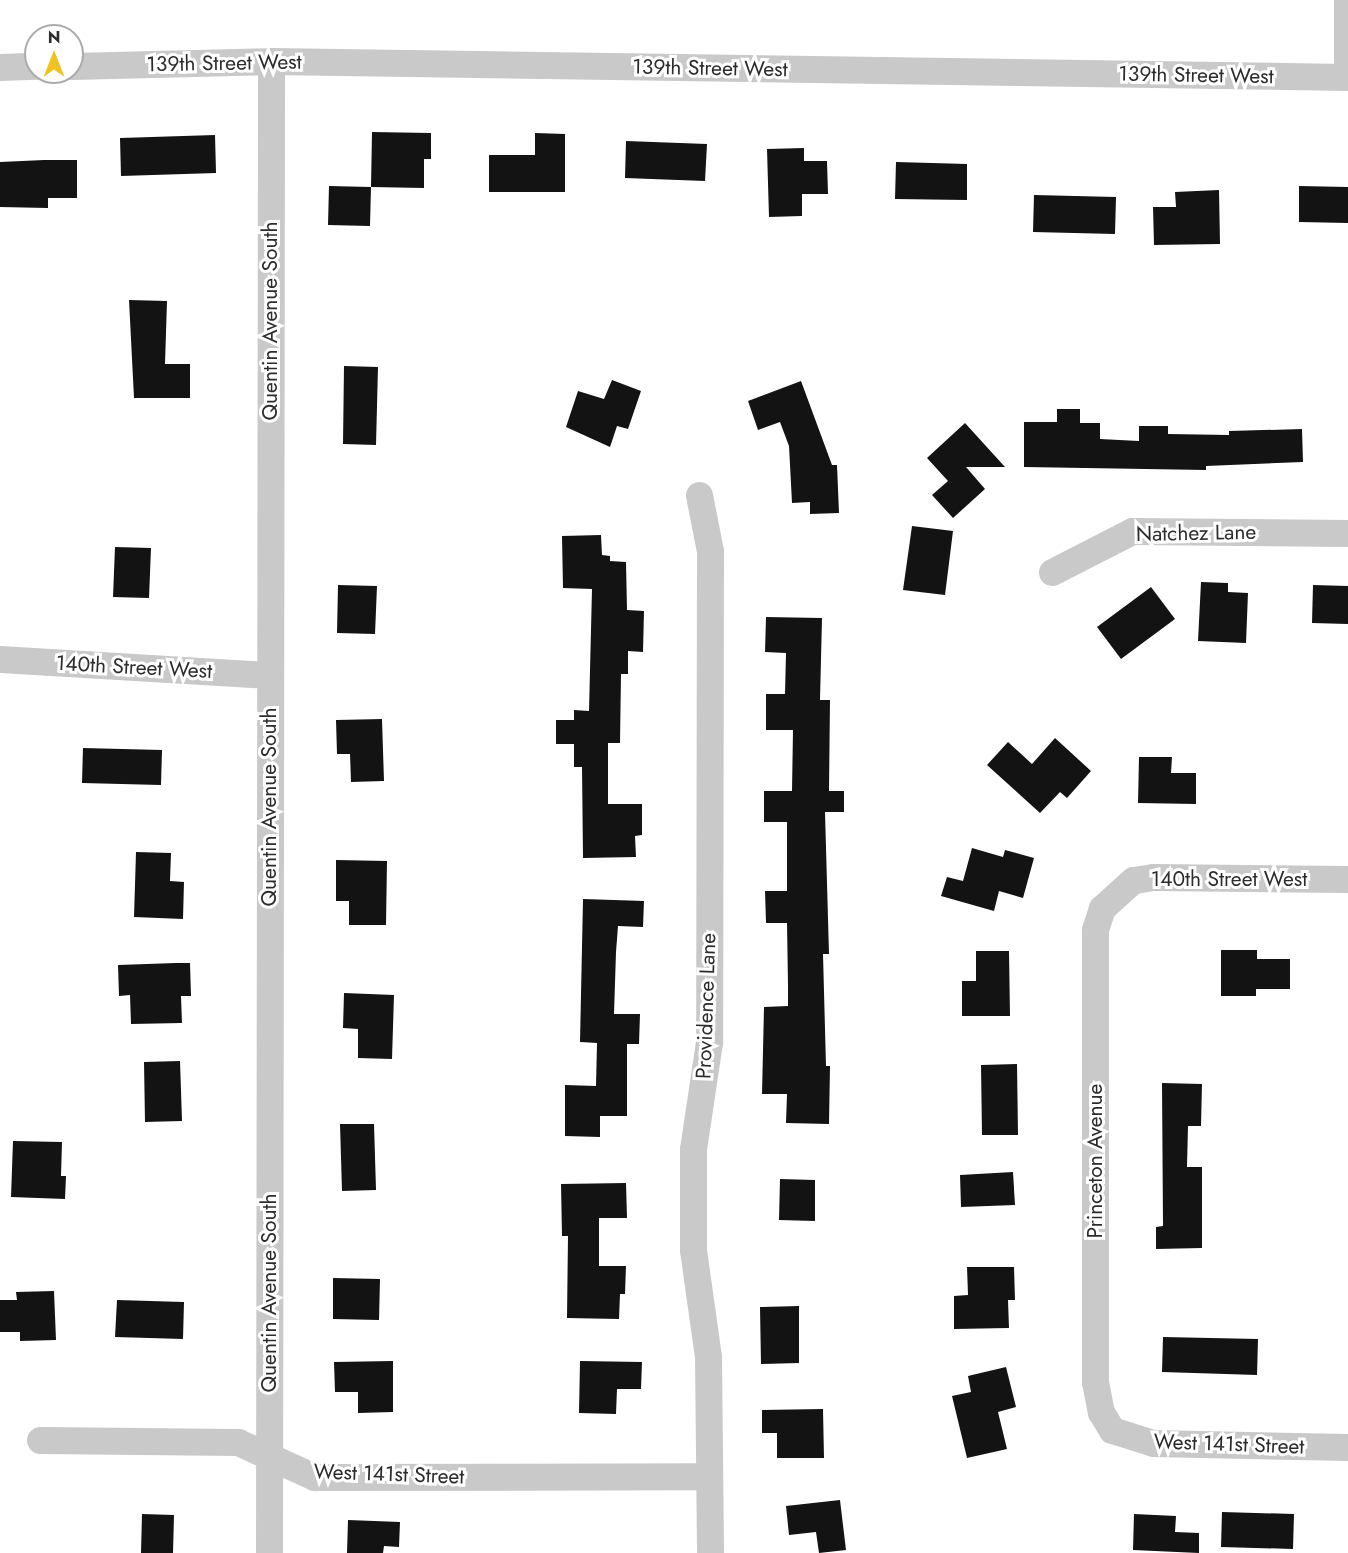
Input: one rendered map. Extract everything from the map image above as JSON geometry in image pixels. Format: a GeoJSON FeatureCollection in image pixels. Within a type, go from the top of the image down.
{"type":"FeatureCollection","features":[{"type":"Feature","properties":{"kind":"street"},"geometry":{"type":"LineString","coordinates":[[1347,0],[1347,77]]}},
{"type":"Feature","properties":{"kind":"street","name":"139th Street West"},"geometry":{"type":"LineString","coordinates":[[84,66],[271,61],[1347,77]]}},
{"type":"Feature","properties":{"kind":"street","name":"Quentin Avenue South"},"geometry":{"type":"LineString","coordinates":[[269,1553],[271,61]]}},
{"type":"Feature","properties":{"kind":"street"},"geometry":{"type":"LineString","coordinates":[[0,67],[24,66]]}},
{"type":"Feature","properties":{"kind":"street","name":"Providence Lane"},"geometry":{"type":"LineString","coordinates":[[699,495],[710,551],[709,1042],[693,1149],[693,1250],[708,1357],[710,1553]]}},
{"type":"Feature","properties":{"kind":"street","name":"Natchez Lane"},"geometry":{"type":"LineString","coordinates":[[1052,572],[1132,531],[1348,532]]}},
{"type":"Feature","properties":{"kind":"street","name":"140th Street West"},"geometry":{"type":"LineString","coordinates":[[0,659],[269,675]]}},
{"type":"Feature","properties":{"kind":"street","name":"140th Street West"},"geometry":{"type":"LineString","coordinates":[[1114,894],[1133,880],[1153,877],[1348,879]]}},
{"type":"Feature","properties":{"kind":"street","name":"Princeton Avenue"},"geometry":{"type":"LineString","coordinates":[[1112,1430],[1101,1412],[1095,1382],[1095,930],[1102,908],[1114,894]]}},
{"type":"Feature","properties":{"kind":"street","name":"West 141st Street"},"geometry":{"type":"LineString","coordinates":[[1112,1430],[1153,1443],[1348,1447]]}},
{"type":"Feature","properties":{"kind":"street","name":"West 141st Street"},"geometry":{"type":"LineString","coordinates":[[40,1440],[238,1442],[314,1477],[708,1476]]}},
{"type":"Feature","properties":{"kind":"building"},"geometry":{"type":"Polygon","coordinates":[[[372,132],[431,133],[431,159],[424,159],[424,188],[371,187],[372,132]]]}},
{"type":"Feature","properties":{"kind":"building"},"geometry":{"type":"Polygon","coordinates":[[[535,133],[565,134],[565,192],[489,192],[489,155],[535,155],[535,133]]]}},
{"type":"Feature","properties":{"kind":"building"},"geometry":{"type":"Polygon","coordinates":[[[215,135],[216,173],[121,176],[120,138],[215,135]]]}},
{"type":"Feature","properties":{"kind":"building"},"geometry":{"type":"Polygon","coordinates":[[[626,141],[707,144],[705,181],[625,178],[626,141]]]}},
{"type":"Feature","properties":{"kind":"building"},"geometry":{"type":"Polygon","coordinates":[[[804,148],[804,161],[827,161],[828,194],[802,194],[802,216],[769,217],[767,149],[804,148]]]}},
{"type":"Feature","properties":{"kind":"building"},"geometry":{"type":"Polygon","coordinates":[[[77,160],[77,198],[48,198],[48,208],[0,207],[0,162],[77,160]]]}},
{"type":"Feature","properties":{"kind":"building"},"geometry":{"type":"Polygon","coordinates":[[[896,162],[967,164],[967,200],[895,199],[896,162]]]}},
{"type":"Feature","properties":{"kind":"building"},"geometry":{"type":"Polygon","coordinates":[[[329,186],[371,187],[370,226],[328,225],[329,186]]]}},
{"type":"Feature","properties":{"kind":"building"},"geometry":{"type":"Polygon","coordinates":[[[1299,186],[1348,187],[1348,223],[1299,222],[1299,186]]]}},
{"type":"Feature","properties":{"kind":"building"},"geometry":{"type":"Polygon","coordinates":[[[1219,190],[1220,244],[1154,245],[1153,207],[1176,207],[1175,192],[1219,190]]]}},
{"type":"Feature","properties":{"kind":"building"},"geometry":{"type":"Polygon","coordinates":[[[1034,195],[1116,197],[1115,234],[1033,232],[1034,195]]]}},
{"type":"Feature","properties":{"kind":"building"},"geometry":{"type":"Polygon","coordinates":[[[129,300],[167,301],[165,364],[190,364],[190,398],[134,398],[129,300]]]}},
{"type":"Feature","properties":{"kind":"building"},"geometry":{"type":"Polygon","coordinates":[[[344,366],[378,367],[376,445],[343,444],[344,366]]]}},
{"type":"Feature","properties":{"kind":"building"},"geometry":{"type":"Polygon","coordinates":[[[612,380],[641,391],[628,429],[617,426],[610,447],[566,427],[578,391],[604,399],[612,380]]]}},
{"type":"Feature","properties":{"kind":"building"},"geometry":{"type":"Polygon","coordinates":[[[801,381],[832,465],[837,465],[839,513],[810,514],[810,502],[792,503],[789,446],[780,422],[758,430],[748,401],[801,381]]]}},
{"type":"Feature","properties":{"kind":"building"},"geometry":{"type":"Polygon","coordinates":[[[1057,409],[1080,409],[1080,423],[1100,423],[1100,439],[1139,441],[1139,426],[1168,426],[1168,434],[1229,435],[1229,431],[1302,429],[1303,462],[1206,466],[1206,470],[1024,467],[1024,422],[1057,422],[1057,409]]]}},
{"type":"Feature","properties":{"kind":"building"},"geometry":{"type":"Polygon","coordinates":[[[965,423],[1005,467],[966,467],[985,489],[953,518],[932,495],[948,481],[927,458],[965,423]]]}},
{"type":"Feature","properties":{"kind":"building"},"geometry":{"type":"Polygon","coordinates":[[[912,526],[953,531],[945,595],[903,590],[912,526]]]}},
{"type":"Feature","properties":{"kind":"building"},"geometry":{"type":"Polygon","coordinates":[[[601,535],[602,555],[610,556],[610,561],[626,562],[627,610],[644,611],[643,652],[628,651],[628,674],[621,674],[620,743],[608,743],[608,804],[642,804],[642,835],[635,836],[636,857],[583,858],[582,767],[574,767],[574,744],[556,744],[556,720],[574,720],[574,710],[589,711],[592,589],[563,588],[562,536],[601,535]]]}},
{"type":"Feature","properties":{"kind":"building"},"geometry":{"type":"Polygon","coordinates":[[[115,547],[151,548],[149,598],[113,597],[115,547]]]}},
{"type":"Feature","properties":{"kind":"building"},"geometry":{"type":"Polygon","coordinates":[[[1201,582],[1228,583],[1228,592],[1248,593],[1246,643],[1198,641],[1201,582]]]}},
{"type":"Feature","properties":{"kind":"building"},"geometry":{"type":"Polygon","coordinates":[[[338,585],[377,586],[375,634],[337,633],[338,585]]]}},
{"type":"Feature","properties":{"kind":"building"},"geometry":{"type":"Polygon","coordinates":[[[1313,585],[1348,586],[1348,624],[1312,623],[1313,585]]]}},
{"type":"Feature","properties":{"kind":"building"},"geometry":{"type":"Polygon","coordinates":[[[1151,587],[1175,619],[1121,659],[1097,627],[1151,587]]]}},
{"type":"Feature","properties":{"kind":"building"},"geometry":{"type":"Polygon","coordinates":[[[766,617],[822,618],[820,700],[830,700],[829,791],[844,791],[844,812],[825,812],[829,954],[823,954],[826,1066],[830,1066],[829,1124],[786,1123],[787,1094],[762,1094],[764,1007],[788,1006],[787,923],[766,923],[765,891],[787,891],[787,822],[764,822],[764,791],[792,791],[793,730],[766,730],[766,694],[785,694],[786,653],[765,652],[766,617]]]}},
{"type":"Feature","properties":{"kind":"building"},"geometry":{"type":"Polygon","coordinates":[[[382,719],[384,781],[351,782],[350,754],[337,754],[336,720],[382,719]]]}},
{"type":"Feature","properties":{"kind":"building"},"geometry":{"type":"Polygon","coordinates":[[[1055,738],[1091,771],[1067,798],[1060,792],[1040,813],[987,765],[1008,742],[1032,764],[1055,738]]]}},
{"type":"Feature","properties":{"kind":"building"},"geometry":{"type":"Polygon","coordinates":[[[83,748],[162,750],[161,785],[82,783],[83,748]]]}},
{"type":"Feature","properties":{"kind":"building"},"geometry":{"type":"Polygon","coordinates":[[[1139,757],[1172,757],[1171,773],[1196,773],[1196,804],[1138,803],[1139,757]]]}},
{"type":"Feature","properties":{"kind":"building"},"geometry":{"type":"Polygon","coordinates":[[[972,848],[1003,857],[1005,850],[1034,858],[1023,898],[999,891],[994,911],[941,896],[947,877],[963,881],[972,848]]]}},
{"type":"Feature","properties":{"kind":"building"},"geometry":{"type":"Polygon","coordinates":[[[136,852],[171,853],[170,881],[184,882],[183,919],[134,917],[136,852]]]}},
{"type":"Feature","properties":{"kind":"building"},"geometry":{"type":"Polygon","coordinates":[[[336,860],[387,861],[386,925],[349,925],[349,901],[336,901],[336,860]]]}},
{"type":"Feature","properties":{"kind":"building"},"geometry":{"type":"Polygon","coordinates":[[[583,899],[644,901],[643,927],[618,926],[614,1014],[640,1014],[639,1044],[627,1044],[627,1116],[600,1116],[600,1137],[565,1136],[565,1085],[596,1086],[597,1043],[580,1042],[583,899]]]}},
{"type":"Feature","properties":{"kind":"building"},"geometry":{"type":"Polygon","coordinates":[[[1221,950],[1257,950],[1257,959],[1290,959],[1290,989],[1256,989],[1256,996],[1221,996],[1221,950]]]}},
{"type":"Feature","properties":{"kind":"building"},"geometry":{"type":"Polygon","coordinates":[[[976,951],[1009,951],[1010,1016],[962,1016],[962,981],[976,981],[976,951]]]}},
{"type":"Feature","properties":{"kind":"building"},"geometry":{"type":"Polygon","coordinates":[[[190,963],[191,996],[181,996],[182,1023],[131,1024],[130,995],[119,996],[118,965],[190,963]]]}},
{"type":"Feature","properties":{"kind":"building"},"geometry":{"type":"Polygon","coordinates":[[[344,993],[394,995],[392,1059],[358,1058],[358,1029],[343,1028],[344,993]]]}},
{"type":"Feature","properties":{"kind":"building"},"geometry":{"type":"Polygon","coordinates":[[[180,1061],[182,1121],[145,1122],[144,1062],[180,1061]]]}},
{"type":"Feature","properties":{"kind":"building"},"geometry":{"type":"Polygon","coordinates":[[[1017,1064],[1018,1135],[982,1135],[981,1065],[1017,1064]]]}},
{"type":"Feature","properties":{"kind":"building"},"geometry":{"type":"Polygon","coordinates":[[[1162,1083],[1202,1084],[1201,1126],[1188,1126],[1187,1167],[1202,1167],[1202,1248],[1156,1249],[1156,1227],[1163,1226],[1162,1083]]]}},
{"type":"Feature","properties":{"kind":"building"},"geometry":{"type":"Polygon","coordinates":[[[340,1124],[374,1124],[376,1190],[342,1191],[340,1124]]]}},
{"type":"Feature","properties":{"kind":"building"},"geometry":{"type":"Polygon","coordinates":[[[13,1141],[62,1142],[61,1176],[66,1176],[65,1199],[11,1197],[13,1141]]]}},
{"type":"Feature","properties":{"kind":"building"},"geometry":{"type":"Polygon","coordinates":[[[1013,1172],[1015,1205],[961,1207],[960,1175],[1013,1172]]]}},
{"type":"Feature","properties":{"kind":"building"},"geometry":{"type":"Polygon","coordinates":[[[780,1179],[815,1180],[815,1221],[779,1220],[780,1179]]]}},
{"type":"Feature","properties":{"kind":"building"},"geometry":{"type":"Polygon","coordinates":[[[626,1183],[627,1218],[599,1218],[599,1266],[626,1266],[625,1294],[620,1294],[619,1319],[567,1318],[568,1236],[562,1236],[561,1184],[626,1183]]]}},
{"type":"Feature","properties":{"kind":"building"},"geometry":{"type":"Polygon","coordinates":[[[967,1267],[1014,1267],[1015,1300],[1008,1300],[1009,1328],[954,1329],[954,1296],[968,1295],[967,1267]]]}},
{"type":"Feature","properties":{"kind":"building"},"geometry":{"type":"Polygon","coordinates":[[[333,1278],[380,1279],[379,1320],[333,1319],[333,1278]]]}},
{"type":"Feature","properties":{"kind":"building"},"geometry":{"type":"Polygon","coordinates":[[[54,1291],[56,1340],[20,1341],[20,1332],[0,1332],[0,1300],[17,1300],[16,1292],[54,1291]]]}},
{"type":"Feature","properties":{"kind":"building"},"geometry":{"type":"Polygon","coordinates":[[[117,1300],[184,1302],[183,1339],[115,1337],[117,1300]]]}},
{"type":"Feature","properties":{"kind":"building"},"geometry":{"type":"Polygon","coordinates":[[[799,1306],[799,1363],[761,1364],[760,1307],[799,1306]]]}},
{"type":"Feature","properties":{"kind":"building"},"geometry":{"type":"Polygon","coordinates":[[[1163,1337],[1258,1339],[1257,1375],[1162,1372],[1163,1337]]]}},
{"type":"Feature","properties":{"kind":"building"},"geometry":{"type":"Polygon","coordinates":[[[393,1361],[393,1412],[358,1413],[358,1392],[335,1392],[334,1362],[393,1361]]]}},
{"type":"Feature","properties":{"kind":"building"},"geometry":{"type":"Polygon","coordinates":[[[580,1361],[642,1362],[641,1389],[617,1389],[616,1414],[579,1413],[580,1361]]]}},
{"type":"Feature","properties":{"kind":"building"},"geometry":{"type":"Polygon","coordinates":[[[1006,1367],[1016,1407],[998,1412],[1007,1449],[967,1458],[952,1396],[971,1392],[968,1376],[1006,1367]]]}},
{"type":"Feature","properties":{"kind":"building"},"geometry":{"type":"Polygon","coordinates":[[[823,1409],[824,1458],[777,1458],[777,1433],[762,1433],[762,1410],[823,1409]]]}},
{"type":"Feature","properties":{"kind":"building"},"geometry":{"type":"Polygon","coordinates":[[[840,1500],[846,1550],[819,1553],[816,1532],[789,1535],[786,1506],[840,1500]]]}},
{"type":"Feature","properties":{"kind":"building"},"geometry":{"type":"Polygon","coordinates":[[[1222,1512],[1294,1514],[1293,1549],[1221,1547],[1222,1512]]]}},
{"type":"Feature","properties":{"kind":"building"},"geometry":{"type":"Polygon","coordinates":[[[142,1514],[174,1515],[173,1553],[141,1553],[142,1514]]]}},
{"type":"Feature","properties":{"kind":"building"},"geometry":{"type":"Polygon","coordinates":[[[1134,1514],[1176,1516],[1175,1532],[1199,1533],[1199,1553],[1133,1550],[1134,1514]]]}},
{"type":"Feature","properties":{"kind":"building"},"geometry":{"type":"Polygon","coordinates":[[[348,1520],[400,1522],[399,1547],[384,1546],[383,1553],[347,1553],[348,1520]]]}}]}
